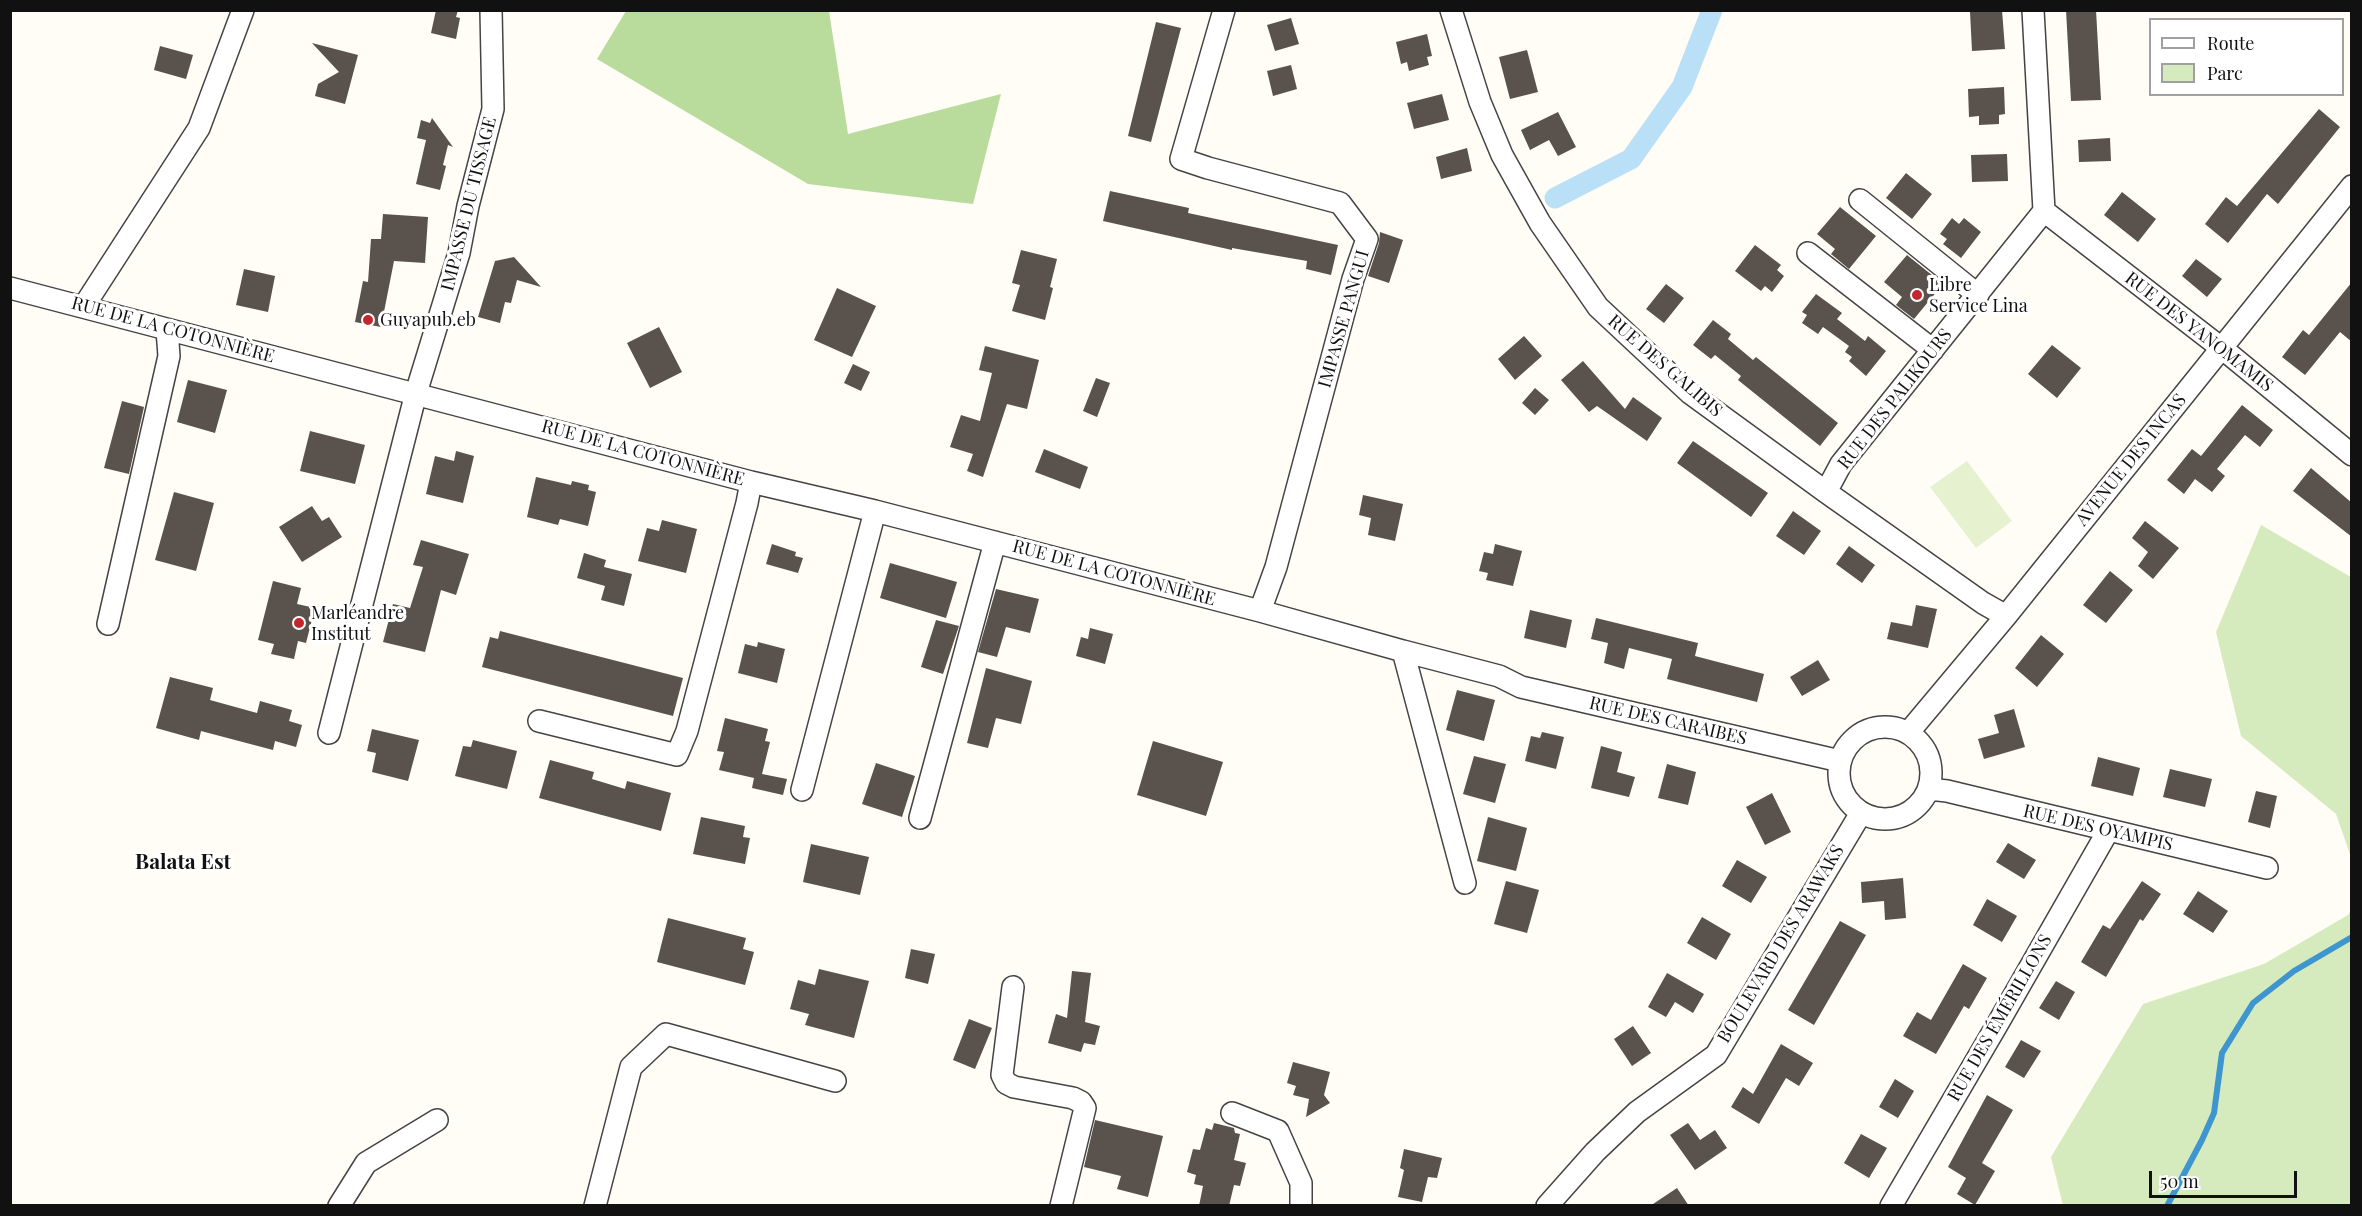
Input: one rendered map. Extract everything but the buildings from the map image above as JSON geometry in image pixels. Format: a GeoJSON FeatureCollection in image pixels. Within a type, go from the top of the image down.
{"type":"FeatureCollection","features":[{"type":"Feature","properties":{"kind":"street"},"geometry":{"type":"LineString","coordinates":[[84,306],[198,128],[230,50],[243,10]]}},
{"type":"Feature","properties":{"kind":"street","name":"IMPASSE DU TISSAGE"},"geometry":{"type":"LineString","coordinates":[[329,733],[416,393],[459,253],[468,206],[494,109],[491,10]]}},
{"type":"Feature","properties":{"kind":"street","name":"IMPASSE PANGUI"},"geometry":{"type":"LineString","coordinates":[[1224,10],[1181,159],[1340,202],[1367,239],[1353,279],[1276,567],[1268,614]]}},
{"type":"Feature","properties":{"kind":"street","name":"RUE DES GALIBIS"},"geometry":{"type":"LineString","coordinates":[[1451,10],[1480,102],[1502,155],[1540,223],[1598,307],[1690,393],[1983,603],[2006,616]]}},
{"type":"Feature","properties":{"kind":"street"},"geometry":{"type":"LineString","coordinates":[[2033,10],[2044,212]]}},
{"type":"Feature","properties":{"kind":"street","name":"AVENUE DES INCAS"},"geometry":{"type":"LineString","coordinates":[[1908,733],[2006,616],[2352,186]]}},
{"type":"Feature","properties":{"kind":"street"},"geometry":{"type":"LineString","coordinates":[[1860,200],[1977,295]]}},
{"type":"Feature","properties":{"kind":"street","name":"RUE DES PALIKOURS"},"geometry":{"type":"LineString","coordinates":[[1826,492],[1841,464],[2044,212]]}},
{"type":"Feature","properties":{"kind":"street","name":"RUE DES YANOMAMIS"},"geometry":{"type":"LineString","coordinates":[[2044,212],[2221,349],[2352,455]]}},
{"type":"Feature","properties":{"kind":"street"},"geometry":{"type":"LineString","coordinates":[[1808,253],[1933,350]]}},
{"type":"Feature","properties":{"kind":"street","name":"RUE DE LA COTONNIÈRE"},"geometry":{"type":"LineString","coordinates":[[10,288],[751,482],[995,542],[1403,651]]}},
{"type":"Feature","properties":{"kind":"street"},"geometry":{"type":"LineString","coordinates":[[108,624],[169,356],[167,330]]}},
{"type":"Feature","properties":{"kind":"street"},"geometry":{"type":"LineString","coordinates":[[539,721],[677,755],[687,731],[751,482]]}},
{"type":"Feature","properties":{"kind":"street"},"geometry":{"type":"LineString","coordinates":[[802,790],[875,512]]}},
{"type":"Feature","properties":{"kind":"street"},"geometry":{"type":"LineString","coordinates":[[920,818],[995,542]]}},
{"type":"Feature","properties":{"kind":"street"},"geometry":{"type":"LineString","coordinates":[[1403,651],[1465,883]]}},
{"type":"Feature","properties":{"kind":"street","name":"RUE DES CARAIBES"},"geometry":{"type":"LineString","coordinates":[[1403,651],[1499,676],[1521,687],[1840,761]]}},
{"type":"Feature","properties":{"kind":"street"},"geometry":{"type":"LineString","coordinates":[[1892,727],[1908,733],[1926,752],[1931,777],[1929,789],[1920,803],[1908,813],[1893,819],[1877,819],[1862,813],[1852,806],[1840,785],[1838,772],[1847,746],[1859,734],[1875,728],[1892,727]]}},
{"type":"Feature","properties":{"kind":"street","name":"RUE DES OYAMPIS"},"geometry":{"type":"LineString","coordinates":[[1929,789],[1947,791],[2267,868]]}},
{"type":"Feature","properties":{"kind":"street","name":"BOULEVARD DES ARAWAKS"},"geometry":{"type":"LineString","coordinates":[[1546,1206],[1595,1152],[1637,1112],[1716,1055],[1845,837],[1862,813]]}},
{"type":"Feature","properties":{"kind":"street","name":"RUE DES ÉMÉRILLONS"},"geometry":{"type":"LineString","coordinates":[[1891,1206],[2108,831]]}},
{"type":"Feature","properties":{"kind":"street"},"geometry":{"type":"LineString","coordinates":[[1013,987],[1002,1074],[1006,1083],[1014,1087],[1073,1098],[1081,1102],[1085,1108],[1061,1206]]}},
{"type":"Feature","properties":{"kind":"street"},"geometry":{"type":"LineString","coordinates":[[596,1206],[631,1067],[666,1034],[835,1081]]}},
{"type":"Feature","properties":{"kind":"street"},"geometry":{"type":"LineString","coordinates":[[1232,1113],[1278,1131],[1301,1183],[1301,1206]]}},
{"type":"Feature","properties":{"kind":"street"},"geometry":{"type":"LineString","coordinates":[[339,1206],[366,1163],[437,1120]]}},
{"type":"Feature","properties":{"kind":"green space"},"geometry":{"type":"Polygon","coordinates":[[[626,11],[829,11],[848,134],[1001,94],[973,204],[808,184],[597,59],[626,11]]]}},
{"type":"Feature","properties":{"kind":"green space"},"geometry":{"type":"Polygon","coordinates":[[[1967,461],[2012,521],[1976,548],[1930,487],[1967,461]]]}},
{"type":"Feature","properties":{"kind":"green space"},"geometry":{"type":"Polygon","coordinates":[[[2261,525],[2351,577],[2351,857],[2336,814],[2241,736],[2216,632],[2261,525]]]}},
{"type":"Feature","properties":{"kind":"green space"},"geometry":{"type":"Polygon","coordinates":[[[2351,909],[2351,1205],[2063,1205],[2051,1157],[2143,1004],[2264,964],[2348,915],[2351,909]]]}},
{"type":"Feature","properties":{"kind":"waterway"},"geometry":{"type":"LineString","coordinates":[[1555,198],[1631,159],[1682,87],[1712,10]]}},
{"type":"Feature","properties":{"kind":"waterway"},"geometry":{"type":"LineString","coordinates":[[2167,1206],[2214,1113],[2222,1053],[2253,1003],[2294,971],[2352,937]]}},
{"type":"Feature","properties":{"kind":"place","name":"Libre Service Lina"},"geometry":{"type":"Point","coordinates":[1917,295]}},
{"type":"Feature","properties":{"kind":"place","name":"Guyapub.eb"},"geometry":{"type":"Point","coordinates":[368,320]}},
{"type":"Feature","properties":{"kind":"place","name":"Marléandre Institut"},"geometry":{"type":"Point","coordinates":[299,623]}},
{"type":"Feature","properties":{"kind":"district","name":"Balata Est"},"geometry":{"type":"Point","coordinates":[183,862]}}]}
